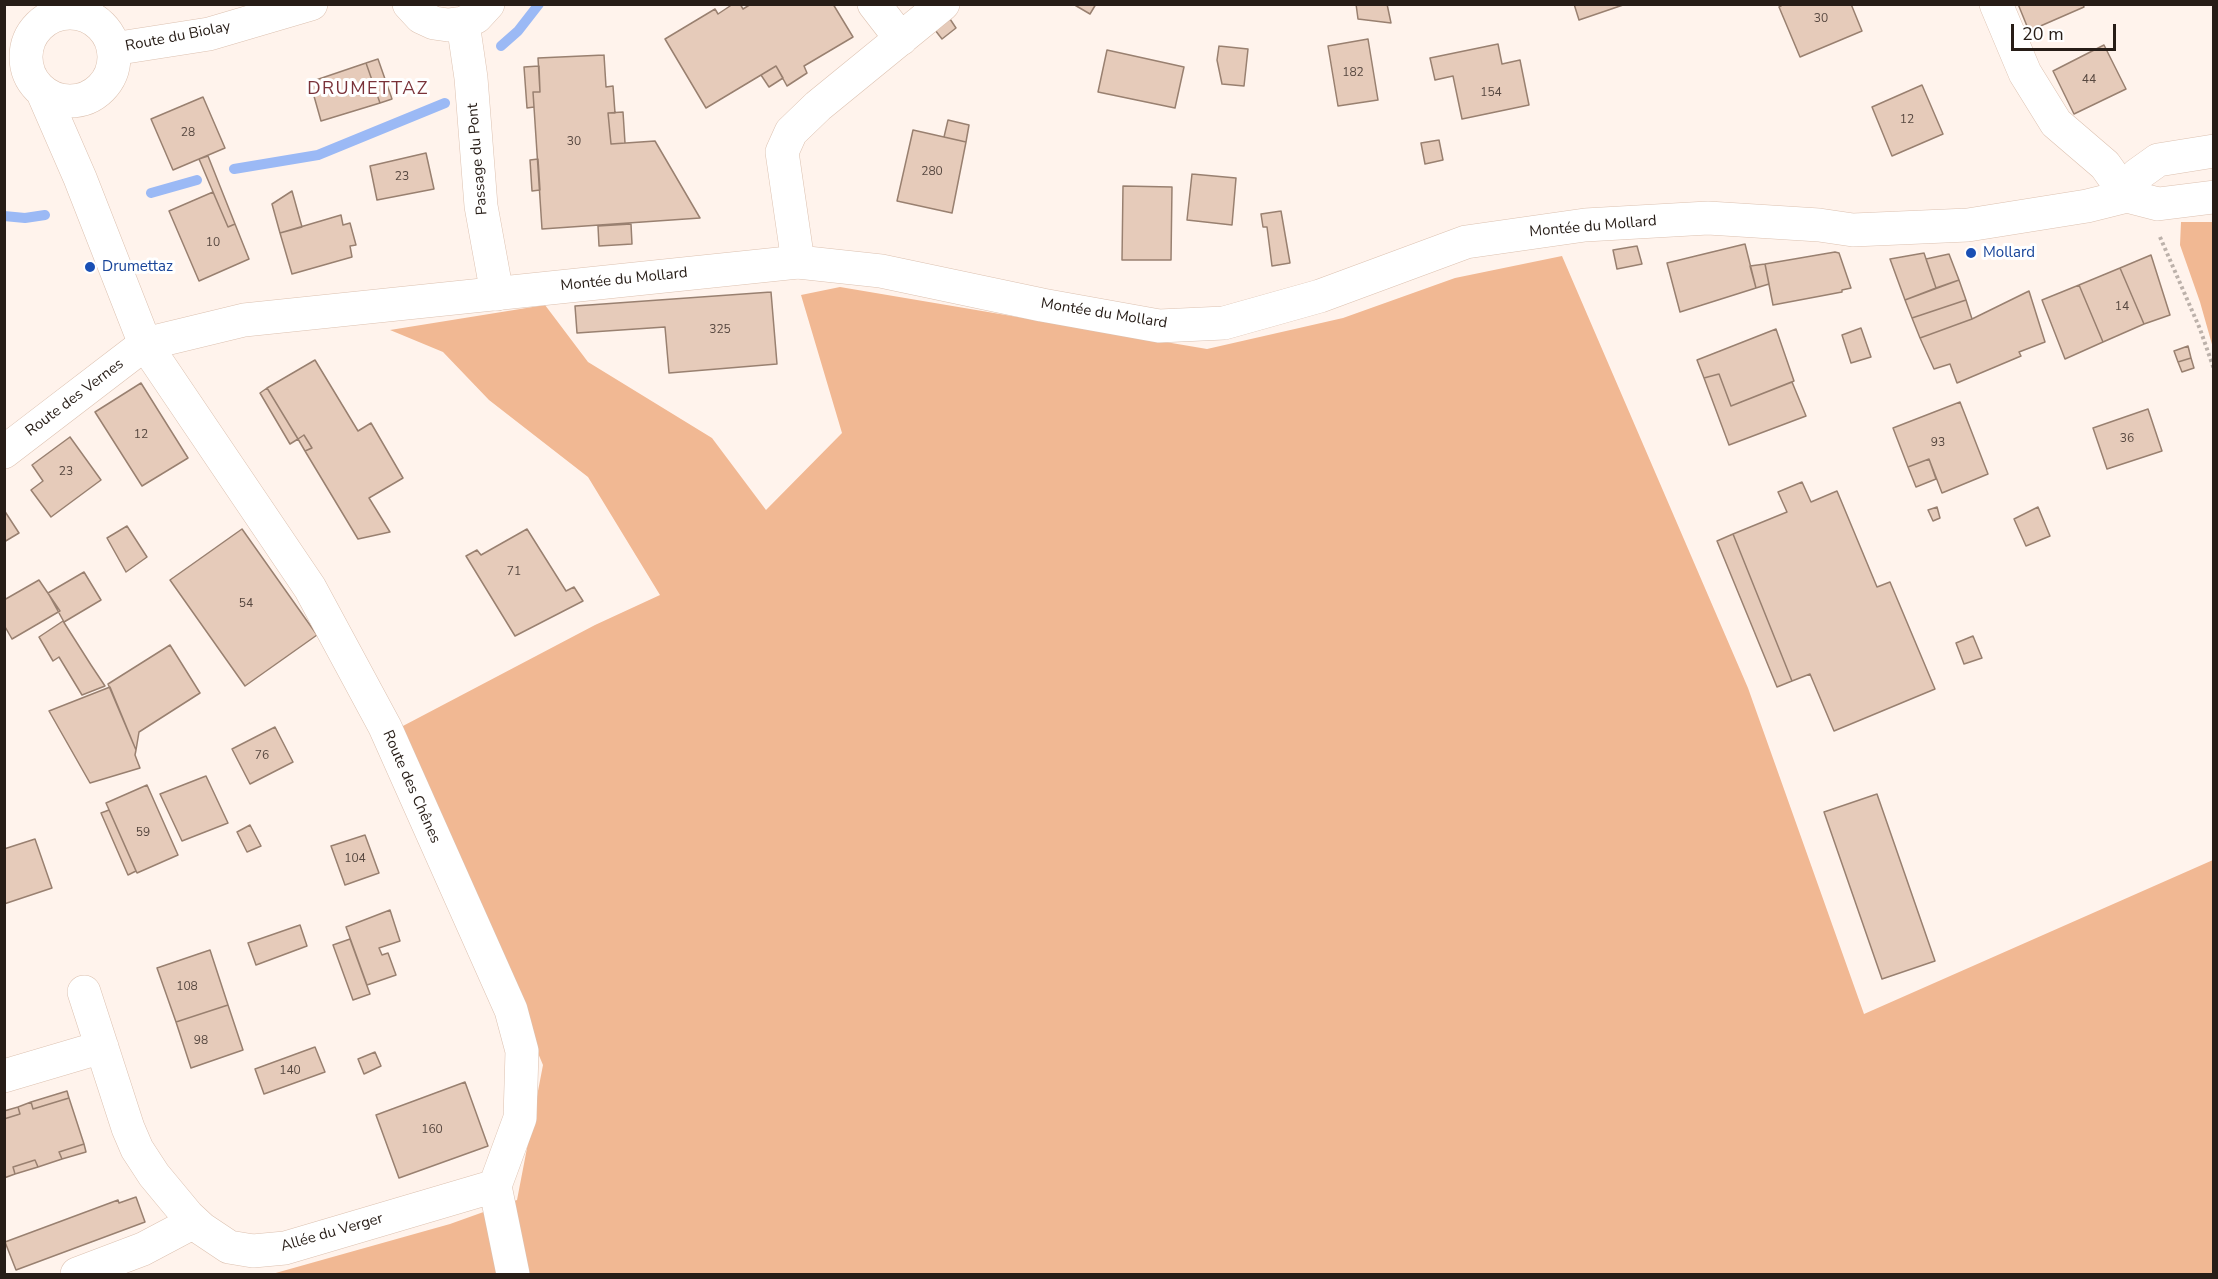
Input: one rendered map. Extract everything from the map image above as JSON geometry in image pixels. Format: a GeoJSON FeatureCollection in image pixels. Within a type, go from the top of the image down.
{"type":"FeatureCollection","features":[{"type":"Feature","properties":{"kind":"street","name":"Route du Biolay"},"geometry":{"type":"LineString","coordinates":[[113,58],[209,34],[311,4]]}},
{"type":"Feature","properties":{"kind":"street"},"geometry":{"type":"LineString","coordinates":[[409,4],[421,17],[434,23],[448,25],[476,14]]}},
{"type":"Feature","properties":{"kind":"street"},"geometry":{"type":"LineString","coordinates":[[874,4],[901,39]]}},
{"type":"Feature","properties":{"kind":"street"},"geometry":{"type":"LineString","coordinates":[[798,262],[782,152],[791,132],[818,106],[943,4]]}},
{"type":"Feature","properties":{"kind":"street"},"geometry":{"type":"LineString","coordinates":[[1996,4],[2025,73],[2056,123],[2105,165],[2127,196],[2137,175],[2158,160],[2214,151]]}},
{"type":"Feature","properties":{"kind":"street"},"geometry":{"type":"LineString","coordinates":[[64,9],[86,16],[99,24],[108,35],[113,58],[104,85],[94,94],[82,100],[56,99],[22,70],[27,44],[34,31],[44,21],[64,9]]}},
{"type":"Feature","properties":{"kind":"street","name":"Passage du Pont"},"geometry":{"type":"LineString","coordinates":[[476,14],[471,78],[481,206],[497,294]]}},
{"type":"Feature","properties":{"kind":"street","name":"Route des Chênes"},"geometry":{"type":"LineString","coordinates":[[22,70],[80,178],[145,345],[310,588],[385,727],[511,1010],[522,1051],[520,1118],[495,1186]]}},
{"type":"Feature","properties":{"kind":"street"},"geometry":{"type":"LineString","coordinates":[[80,178],[82,100]]}},
{"type":"Feature","properties":{"kind":"street","name":"Montée du Mollard"},"geometry":{"type":"LineString","coordinates":[[145,345],[244,320],[798,262],[881,271],[1042,305],[1159,326],[1224,323],[1320,296],[1466,242],[1585,225],[1708,218],[1819,225],[1853,230],[1968,225],[2087,207],[2127,196],[2158,204],[2214,197]]}},
{"type":"Feature","properties":{"kind":"street","name":"Route des Vernes"},"geometry":{"type":"LineString","coordinates":[[4,452],[145,345]]}},
{"type":"Feature","properties":{"kind":"street","name":"Allée du Verger"},"geometry":{"type":"LineString","coordinates":[[84,992],[128,1128],[137,1149],[171,1197],[194,1222],[229,1246],[254,1251],[285,1248],[495,1186]]}},
{"type":"Feature","properties":{"kind":"street"},"geometry":{"type":"LineString","coordinates":[[4,1076],[102,1047]]}},
{"type":"Feature","properties":{"kind":"street"},"geometry":{"type":"LineString","coordinates":[[495,1186],[513,1275]]}},
{"type":"Feature","properties":{"kind":"street"},"geometry":{"type":"LineString","coordinates":[[77,1275],[143,1250],[194,1222]]}},
{"type":"Feature","properties":{"kind":"path"},"geometry":{"type":"LineString","coordinates":[[2127,196],[2153,221],[2200,329],[2214,369]]}},
{"type":"Feature","properties":{"kind":"shaded area"},"geometry":{"type":"Polygon","coordinates":[[[2181,222],[2213,222],[2213,348],[2180,245],[2181,222]]]}},
{"type":"Feature","properties":{"kind":"shaded area"},"geometry":{"type":"Polygon","coordinates":[[[1562,256],[1748,688],[1864,1014],[2213,860],[2213,1274],[272,1274],[450,1224],[517,1200],[543,1065],[401,727],[595,625],[660,595],[588,477],[489,400],[443,352],[390,330],[545,305],[588,362],[712,438],[766,510],[842,433],[801,295],[840,287],[1207,349],[1343,318],[1455,278],[1562,256]]]}},
{"type":"Feature","properties":{"kind":"building"},"geometry":{"type":"Polygon","coordinates":[[[733,4],[740,4],[743,9],[751,4],[833,4],[853,37],[804,66],[807,73],[787,86],[776,66],[706,108],[665,39],[715,9],[718,14],[733,4]]]}},
{"type":"Feature","properties":{"kind":"building"},"geometry":{"type":"Polygon","coordinates":[[[1073,4],[1096,4],[1090,14],[1073,4]]]}},
{"type":"Feature","properties":{"kind":"building"},"geometry":{"type":"Polygon","coordinates":[[[1356,4],[1387,4],[1391,23],[1358,19],[1356,4]]]}},
{"type":"Feature","properties":{"kind":"building"},"geometry":{"type":"Polygon","coordinates":[[[1574,4],[1626,4],[1579,20],[1574,4]]]}},
{"type":"Feature","properties":{"kind":"building"},"geometry":{"type":"Polygon","coordinates":[[[1784,4],[1851,4],[1862,31],[1800,57],[1779,7],[1784,4]]]}},
{"type":"Feature","properties":{"kind":"building"},"geometry":{"type":"Polygon","coordinates":[[[2018,4],[2083,4],[2084,7],[2029,31],[2018,4]]]}},
{"type":"Feature","properties":{"kind":"building"},"geometry":{"type":"Polygon","coordinates":[[[950,19],[956,28],[942,39],[935,30],[950,19]]]}},
{"type":"Feature","properties":{"kind":"building"},"geometry":{"type":"Polygon","coordinates":[[[1368,39],[1378,100],[1338,106],[1328,46],[1368,39]]]}},
{"type":"Feature","properties":{"kind":"building"},"geometry":{"type":"Polygon","coordinates":[[[1498,44],[1502,64],[1520,60],[1529,105],[1462,119],[1453,76],[1435,80],[1430,58],[1498,44]]]}},
{"type":"Feature","properties":{"kind":"building"},"geometry":{"type":"Polygon","coordinates":[[[2104,45],[2126,89],[2074,114],[2053,71],[2104,45]]]}},
{"type":"Feature","properties":{"kind":"building"},"geometry":{"type":"Polygon","coordinates":[[[1219,46],[1248,49],[1244,86],[1222,84],[1217,60],[1219,46]]]}},
{"type":"Feature","properties":{"kind":"building"},"geometry":{"type":"Polygon","coordinates":[[[1107,50],[1184,67],[1175,108],[1098,92],[1107,50]]]}},
{"type":"Feature","properties":{"kind":"building"},"geometry":{"type":"Polygon","coordinates":[[[604,55],[606,87],[613,86],[615,113],[608,113],[611,144],[655,141],[700,218],[542,229],[533,92],[540,92],[538,58],[604,55]]]}},
{"type":"Feature","properties":{"kind":"building"},"geometry":{"type":"Polygon","coordinates":[[[378,59],[392,99],[380,103],[366,63],[378,59]]]}},
{"type":"Feature","properties":{"kind":"building"},"geometry":{"type":"Polygon","coordinates":[[[366,63],[380,103],[321,121],[310,82],[366,63]]]}},
{"type":"Feature","properties":{"kind":"building"},"geometry":{"type":"Polygon","coordinates":[[[539,66],[540,92],[533,92],[534,107],[527,108],[524,67],[539,66]]]}},
{"type":"Feature","properties":{"kind":"building"},"geometry":{"type":"Polygon","coordinates":[[[776,66],[783,78],[769,87],[761,75],[776,66]]]}},
{"type":"Feature","properties":{"kind":"building"},"geometry":{"type":"Polygon","coordinates":[[[1922,85],[1943,134],[1892,156],[1872,107],[1922,85]]]}},
{"type":"Feature","properties":{"kind":"building"},"geometry":{"type":"Polygon","coordinates":[[[203,97],[225,148],[173,170],[151,119],[203,97]]]}},
{"type":"Feature","properties":{"kind":"building"},"geometry":{"type":"Polygon","coordinates":[[[623,112],[625,143],[611,144],[608,113],[623,112]]]}},
{"type":"Feature","properties":{"kind":"building"},"geometry":{"type":"Polygon","coordinates":[[[948,120],[969,125],[966,142],[944,137],[948,120]]]}},
{"type":"Feature","properties":{"kind":"building"},"geometry":{"type":"Polygon","coordinates":[[[913,130],[966,142],[952,213],[897,201],[913,130]]]}},
{"type":"Feature","properties":{"kind":"building"},"geometry":{"type":"Polygon","coordinates":[[[1439,140],[1443,160],[1425,164],[1421,143],[1439,140]]]}},
{"type":"Feature","properties":{"kind":"building"},"geometry":{"type":"Polygon","coordinates":[[[426,153],[434,189],[377,200],[370,166],[426,153]]]}},
{"type":"Feature","properties":{"kind":"building"},"geometry":{"type":"Polygon","coordinates":[[[208,156],[235,224],[228,227],[199,159],[208,156]]]}},
{"type":"Feature","properties":{"kind":"building"},"geometry":{"type":"Polygon","coordinates":[[[538,159],[540,190],[532,191],[530,160],[538,159]]]}},
{"type":"Feature","properties":{"kind":"building"},"geometry":{"type":"Polygon","coordinates":[[[1192,174],[1236,178],[1232,225],[1187,220],[1192,174]]]}},
{"type":"Feature","properties":{"kind":"building"},"geometry":{"type":"Polygon","coordinates":[[[1123,186],[1172,187],[1171,260],[1122,260],[1123,186]]]}},
{"type":"Feature","properties":{"kind":"building"},"geometry":{"type":"Polygon","coordinates":[[[292,191],[302,227],[280,233],[272,204],[292,191]]]}},
{"type":"Feature","properties":{"kind":"building"},"geometry":{"type":"Polygon","coordinates":[[[213,192],[228,227],[235,224],[249,259],[199,281],[169,211],[213,192]]]}},
{"type":"Feature","properties":{"kind":"building"},"geometry":{"type":"Polygon","coordinates":[[[1281,211],[1290,263],[1272,266],[1267,227],[1263,227],[1261,214],[1281,211]]]}},
{"type":"Feature","properties":{"kind":"building"},"geometry":{"type":"Polygon","coordinates":[[[341,215],[343,225],[350,223],[356,245],[350,246],[352,257],[292,274],[280,233],[341,215]]]}},
{"type":"Feature","properties":{"kind":"building"},"geometry":{"type":"Polygon","coordinates":[[[631,224],[632,244],[599,246],[598,226],[631,224]]]}},
{"type":"Feature","properties":{"kind":"building"},"geometry":{"type":"Polygon","coordinates":[[[1745,244],[1756,288],[1680,312],[1667,263],[1745,244]]]}},
{"type":"Feature","properties":{"kind":"building"},"geometry":{"type":"Polygon","coordinates":[[[1637,246],[1642,264],[1617,269],[1613,250],[1637,246]]]}},
{"type":"Feature","properties":{"kind":"building"},"geometry":{"type":"Polygon","coordinates":[[[1839,253],[1851,288],[1842,290],[1842,292],[1773,305],[1765,264],[1839,253]]]}},
{"type":"Feature","properties":{"kind":"building"},"geometry":{"type":"Polygon","coordinates":[[[1924,253],[1936,288],[1905,300],[1890,259],[1924,253]]]}},
{"type":"Feature","properties":{"kind":"building"},"geometry":{"type":"Polygon","coordinates":[[[1949,254],[1959,280],[1936,288],[1926,259],[1949,254]]]}},
{"type":"Feature","properties":{"kind":"building"},"geometry":{"type":"Polygon","coordinates":[[[2151,255],[2170,315],[2144,324],[2120,268],[2151,255]]]}},
{"type":"Feature","properties":{"kind":"building"},"geometry":{"type":"Polygon","coordinates":[[[1765,264],[1769,284],[1756,288],[1750,266],[1765,264]]]}},
{"type":"Feature","properties":{"kind":"building"},"geometry":{"type":"Polygon","coordinates":[[[2120,268],[2144,324],[2103,342],[2079,285],[2120,268]]]}},
{"type":"Feature","properties":{"kind":"building"},"geometry":{"type":"Polygon","coordinates":[[[1959,280],[1966,300],[1912,318],[1905,300],[1959,280]]]}},
{"type":"Feature","properties":{"kind":"building"},"geometry":{"type":"Polygon","coordinates":[[[2079,285],[2103,342],[2065,359],[2042,300],[2079,285]]]}},
{"type":"Feature","properties":{"kind":"building"},"geometry":{"type":"Polygon","coordinates":[[[2029,291],[2045,342],[2019,352],[2021,356],[1957,383],[1950,364],[1934,369],[1920,338],[1972,319],[2029,291]]]}},
{"type":"Feature","properties":{"kind":"building"},"geometry":{"type":"Polygon","coordinates":[[[771,292],[777,364],[669,373],[665,327],[577,333],[575,306],[771,292]]]}},
{"type":"Feature","properties":{"kind":"building"},"geometry":{"type":"Polygon","coordinates":[[[1966,300],[1972,319],[1920,338],[1912,318],[1966,300]]]}},
{"type":"Feature","properties":{"kind":"building"},"geometry":{"type":"Polygon","coordinates":[[[1861,328],[1871,357],[1851,363],[1842,335],[1861,328]]]}},
{"type":"Feature","properties":{"kind":"building"},"geometry":{"type":"Polygon","coordinates":[[[1776,329],[1794,381],[1731,406],[1719,374],[1704,378],[1697,360],[1776,329]]]}},
{"type":"Feature","properties":{"kind":"building"},"geometry":{"type":"Polygon","coordinates":[[[2188,346],[2191,358],[2178,362],[2174,351],[2188,346]]]}},
{"type":"Feature","properties":{"kind":"building"},"geometry":{"type":"Polygon","coordinates":[[[2191,358],[2194,368],[2182,372],[2178,362],[2191,358]]]}},
{"type":"Feature","properties":{"kind":"building"},"geometry":{"type":"Polygon","coordinates":[[[315,360],[358,431],[371,423],[403,478],[369,498],[390,532],[358,539],[305,451],[312,448],[304,435],[298,439],[267,388],[315,360]]]}},
{"type":"Feature","properties":{"kind":"building"},"geometry":{"type":"Polygon","coordinates":[[[1719,374],[1731,406],[1792,382],[1806,416],[1729,445],[1704,378],[1719,374]]]}},
{"type":"Feature","properties":{"kind":"building"},"geometry":{"type":"Polygon","coordinates":[[[141,383],[188,458],[142,486],[95,412],[141,383]]]}},
{"type":"Feature","properties":{"kind":"building"},"geometry":{"type":"Polygon","coordinates":[[[267,388],[298,439],[290,444],[260,393],[267,388]]]}},
{"type":"Feature","properties":{"kind":"building"},"geometry":{"type":"Polygon","coordinates":[[[1960,402],[1988,474],[1942,493],[1929,459],[1908,467],[1893,428],[1960,402]]]}},
{"type":"Feature","properties":{"kind":"building"},"geometry":{"type":"Polygon","coordinates":[[[2148,409],[2162,451],[2107,469],[2093,428],[2148,409]]]}},
{"type":"Feature","properties":{"kind":"building"},"geometry":{"type":"Polygon","coordinates":[[[304,435],[312,448],[305,451],[298,439],[304,435]]]}},
{"type":"Feature","properties":{"kind":"building"},"geometry":{"type":"Polygon","coordinates":[[[70,437],[101,480],[51,517],[31,490],[43,481],[32,465],[70,437]]]}},
{"type":"Feature","properties":{"kind":"building"},"geometry":{"type":"Polygon","coordinates":[[[1929,459],[1936,479],[1916,487],[1908,467],[1929,459]]]}},
{"type":"Feature","properties":{"kind":"building"},"geometry":{"type":"Polygon","coordinates":[[[1802,482],[1811,502],[1837,491],[1877,587],[1890,582],[1935,689],[1834,731],[1810,674],[1792,681],[1733,534],[1787,512],[1778,492],[1802,482]]]}},
{"type":"Feature","properties":{"kind":"building"},"geometry":{"type":"Polygon","coordinates":[[[1937,507],[1940,518],[1933,521],[1928,510],[1937,507]]]}},
{"type":"Feature","properties":{"kind":"building"},"geometry":{"type":"Polygon","coordinates":[[[2038,507],[2050,536],[2026,546],[2014,519],[2038,507]]]}},
{"type":"Feature","properties":{"kind":"building"},"geometry":{"type":"Polygon","coordinates":[[[4,510],[19,533],[4,542],[4,510]]]}},
{"type":"Feature","properties":{"kind":"building"},"geometry":{"type":"Polygon","coordinates":[[[127,526],[147,557],[126,572],[107,538],[127,526]]]}},
{"type":"Feature","properties":{"kind":"building"},"geometry":{"type":"Polygon","coordinates":[[[242,529],[317,635],[245,686],[170,580],[242,529]]]}},
{"type":"Feature","properties":{"kind":"building"},"geometry":{"type":"Polygon","coordinates":[[[527,529],[566,591],[574,587],[583,601],[515,636],[466,556],[477,550],[481,555],[527,529]]]}},
{"type":"Feature","properties":{"kind":"building"},"geometry":{"type":"Polygon","coordinates":[[[1733,534],[1792,681],[1777,687],[1717,541],[1733,534]]]}},
{"type":"Feature","properties":{"kind":"building"},"geometry":{"type":"Polygon","coordinates":[[[84,572],[101,600],[64,622],[48,593],[84,572]]]}},
{"type":"Feature","properties":{"kind":"building"},"geometry":{"type":"Polygon","coordinates":[[[39,580],[60,611],[12,639],[4,625],[4,600],[39,580]]]}},
{"type":"Feature","properties":{"kind":"building"},"geometry":{"type":"Polygon","coordinates":[[[63,621],[105,686],[82,695],[59,657],[53,661],[39,637],[63,621]]]}},
{"type":"Feature","properties":{"kind":"building"},"geometry":{"type":"Polygon","coordinates":[[[1973,636],[1982,658],[1964,664],[1956,643],[1973,636]]]}},
{"type":"Feature","properties":{"kind":"building"},"geometry":{"type":"Polygon","coordinates":[[[170,645],[200,693],[139,732],[136,750],[108,684],[170,645]]]}},
{"type":"Feature","properties":{"kind":"building"},"geometry":{"type":"Polygon","coordinates":[[[110,687],[136,750],[135,755],[140,768],[90,783],[49,711],[110,687]]]}},
{"type":"Feature","properties":{"kind":"building"},"geometry":{"type":"Polygon","coordinates":[[[275,727],[293,762],[250,784],[232,749],[275,727]]]}},
{"type":"Feature","properties":{"kind":"building"},"geometry":{"type":"Polygon","coordinates":[[[206,776],[228,823],[182,841],[160,794],[206,776]]]}},
{"type":"Feature","properties":{"kind":"building"},"geometry":{"type":"Polygon","coordinates":[[[147,785],[178,855],[137,873],[106,803],[147,785]]]}},
{"type":"Feature","properties":{"kind":"building"},"geometry":{"type":"Polygon","coordinates":[[[1877,794],[1935,961],[1882,979],[1824,812],[1877,794]]]}},
{"type":"Feature","properties":{"kind":"building"},"geometry":{"type":"Polygon","coordinates":[[[109,810],[136,871],[128,875],[101,813],[109,810]]]}},
{"type":"Feature","properties":{"kind":"building"},"geometry":{"type":"Polygon","coordinates":[[[250,825],[261,846],[247,852],[237,832],[250,825]]]}},
{"type":"Feature","properties":{"kind":"building"},"geometry":{"type":"Polygon","coordinates":[[[365,835],[379,873],[345,885],[331,846],[365,835]]]}},
{"type":"Feature","properties":{"kind":"building"},"geometry":{"type":"Polygon","coordinates":[[[35,839],[52,888],[4,904],[4,849],[35,839]]]}},
{"type":"Feature","properties":{"kind":"building"},"geometry":{"type":"Polygon","coordinates":[[[390,910],[400,941],[379,948],[382,955],[388,953],[396,975],[367,985],[346,927],[390,910]]]}},
{"type":"Feature","properties":{"kind":"building"},"geometry":{"type":"Polygon","coordinates":[[[300,925],[307,946],[256,965],[248,943],[300,925]]]}},
{"type":"Feature","properties":{"kind":"building"},"geometry":{"type":"Polygon","coordinates":[[[350,939],[370,994],[353,1000],[333,945],[350,939]]]}},
{"type":"Feature","properties":{"kind":"building"},"geometry":{"type":"Polygon","coordinates":[[[210,950],[228,1005],[176,1022],[157,968],[210,950]]]}},
{"type":"Feature","properties":{"kind":"building"},"geometry":{"type":"Polygon","coordinates":[[[228,1005],[243,1050],[191,1068],[176,1022],[228,1005]]]}},
{"type":"Feature","properties":{"kind":"building"},"geometry":{"type":"Polygon","coordinates":[[[315,1047],[325,1072],[264,1094],[255,1069],[315,1047]]]}},
{"type":"Feature","properties":{"kind":"building"},"geometry":{"type":"Polygon","coordinates":[[[375,1052],[381,1066],[364,1074],[358,1059],[375,1052]]]}},
{"type":"Feature","properties":{"kind":"building"},"geometry":{"type":"Polygon","coordinates":[[[465,1082],[488,1146],[399,1178],[376,1115],[465,1082]]]}},
{"type":"Feature","properties":{"kind":"building"},"geometry":{"type":"Polygon","coordinates":[[[67,1091],[69,1098],[33,1109],[31,1102],[67,1091]]]}},
{"type":"Feature","properties":{"kind":"building"},"geometry":{"type":"Polygon","coordinates":[[[69,1098],[84,1144],[59,1152],[62,1159],[38,1167],[35,1160],[13,1167],[15,1174],[4,1178],[4,1119],[20,1114],[18,1107],[31,1102],[33,1109],[69,1098]]]}},
{"type":"Feature","properties":{"kind":"building"},"geometry":{"type":"Polygon","coordinates":[[[18,1107],[20,1114],[4,1119],[4,1111],[18,1107]]]}},
{"type":"Feature","properties":{"kind":"building"},"geometry":{"type":"Polygon","coordinates":[[[84,1144],[86,1152],[62,1159],[59,1152],[84,1144]]]}},
{"type":"Feature","properties":{"kind":"building"},"geometry":{"type":"Polygon","coordinates":[[[35,1160],[38,1167],[15,1174],[13,1167],[35,1160]]]}},
{"type":"Feature","properties":{"kind":"building"},"geometry":{"type":"Polygon","coordinates":[[[136,1197],[145,1222],[16,1270],[5,1242],[118,1200],[119,1203],[136,1197]]]}},
{"type":"Feature","properties":{"kind":"waterway"},"geometry":{"type":"LineString","coordinates":[[501,46],[518,31],[539,4]]}},
{"type":"Feature","properties":{"kind":"waterway"},"geometry":{"type":"LineString","coordinates":[[234,169],[318,155],[445,103]]}},
{"type":"Feature","properties":{"kind":"waterway"},"geometry":{"type":"LineString","coordinates":[[151,193],[197,180]]}},
{"type":"Feature","properties":{"kind":"waterway"},"geometry":{"type":"LineString","coordinates":[[4,216],[25,218],[45,215]]}},
{"type":"Feature","properties":{"kind":"place","name":"Mollard"},"geometry":{"type":"Point","coordinates":[1971,253]}},
{"type":"Feature","properties":{"kind":"place","name":"Drumettaz"},"geometry":{"type":"Point","coordinates":[90,267]}},
{"type":"Feature","properties":{"kind":"district","name":"DRUMETTAZ"},"geometry":{"type":"Point","coordinates":[368,90]}}]}
